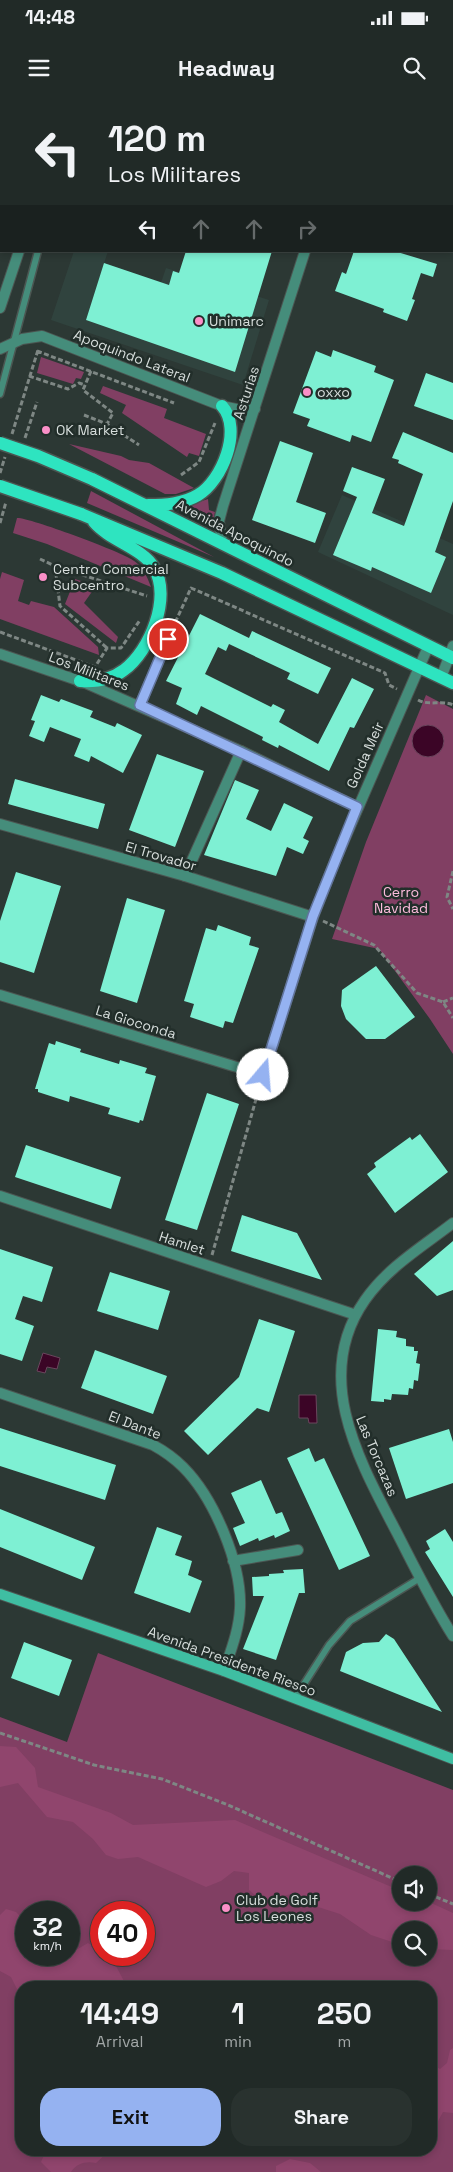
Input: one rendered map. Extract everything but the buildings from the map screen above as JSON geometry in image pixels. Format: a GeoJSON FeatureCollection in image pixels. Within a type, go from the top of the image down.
{"type":"FeatureCollection","features":[{"type":"Feature","properties":{"kind":"main road"},"geometry":{"type":"LineString","coordinates":[[143,504],[168,504],[190,499],[203,492],[214,480],[222,464],[232,431],[230,417],[222,406]]}},
{"type":"Feature","properties":{"kind":"main road","name":"Avenida Apoquindo"},"geometry":{"type":"LineString","coordinates":[[6,444],[92,479],[428,647],[452,654]]}},
{"type":"Feature","properties":{"kind":"main road"},"geometry":{"type":"LineString","coordinates":[[4,491],[86,516],[222,573],[447,680]]}},
{"type":"Feature","properties":{"kind":"main road"},"geometry":{"type":"LineString","coordinates":[[80,681],[98,681],[116,675],[124,670],[138,655],[161,589],[153,566],[145,558],[102,532],[86,516]]}},
{"type":"Feature","properties":{"kind":"main road","name":"Avenida Presidente Riesco"},"geometry":{"type":"LineString","coordinates":[[0,1594],[224,1671],[453,1759]]}},
{"type":"Feature","properties":{"kind":"street"},"geometry":{"type":"LineString","coordinates":[[0,308],[19,252]]}},
{"type":"Feature","properties":{"kind":"street","name":"Asturias"},"geometry":{"type":"LineString","coordinates":[[222,543],[219,521],[223,506],[305,252]]}},
{"type":"Feature","properties":{"kind":"street","name":"Apoquindo Lateral"},"geometry":{"type":"LineString","coordinates":[[0,349],[12,342],[42,336],[222,406],[241,410],[255,410]]}},
{"type":"Feature","properties":{"kind":"street"},"geometry":{"type":"LineString","coordinates":[[140,705],[168,639]]}},
{"type":"Feature","properties":{"kind":"street","name":"Golda Meir"},"geometry":{"type":"LineString","coordinates":[[263,1075],[313,916],[357,807],[428,647]]}},
{"type":"Feature","properties":{"kind":"street","name":"Los Militares"},"geometry":{"type":"LineString","coordinates":[[0,654],[80,681],[140,705],[357,807]]}},
{"type":"Feature","properties":{"kind":"street"},"geometry":{"type":"LineString","coordinates":[[447,680],[452,654]]}},
{"type":"Feature","properties":{"kind":"street"},"geometry":{"type":"LineString","coordinates":[[185,876],[241,751]]}},
{"type":"Feature","properties":{"kind":"street","name":"El Trovador"},"geometry":{"type":"LineString","coordinates":[[0,824],[185,876],[313,916]]}},
{"type":"Feature","properties":{"kind":"street","name":"La Gioconda"},"geometry":{"type":"LineString","coordinates":[[0,995],[263,1075]]}},
{"type":"Feature","properties":{"kind":"street","name":"Hamlet"},"geometry":{"type":"LineString","coordinates":[[0,1196],[356,1315]]}},
{"type":"Feature","properties":{"kind":"street","name":"Las Torcazas"},"geometry":{"type":"LineString","coordinates":[[453,1223],[386,1274],[364,1301],[356,1315],[344,1354],[342,1375],[344,1408],[369,1478],[420,1578],[453,1636]]}},
{"type":"Feature","properties":{"kind":"street","name":"El Dante"},"geometry":{"type":"LineString","coordinates":[[0,1393],[141,1440],[169,1455],[184,1468],[201,1490],[218,1521],[238,1576],[240,1607],[237,1634],[224,1671]]}},
{"type":"Feature","properties":{"kind":"street"},"geometry":{"type":"LineString","coordinates":[[234,1561],[298,1550]]}},
{"type":"Feature","properties":{"kind":"lane"},"geometry":{"type":"LineString","coordinates":[[1,391],[12,342],[38,252]]}},
{"type":"Feature","properties":{"kind":"lane"},"geometry":{"type":"LineString","coordinates":[[294,1698],[329,1645],[345,1626],[420,1578]]}},
{"type":"Feature","properties":{"kind":"path"},"geometry":{"type":"LineString","coordinates":[[0,473],[6,444],[37,351],[51,340]]}},
{"type":"Feature","properties":{"kind":"path"},"geometry":{"type":"LineString","coordinates":[[37,351],[181,405]]}},
{"type":"Feature","properties":{"kind":"path"},"geometry":{"type":"LineString","coordinates":[[91,371],[83,390],[112,413],[107,424]]}},
{"type":"Feature","properties":{"kind":"path"},"geometry":{"type":"LineString","coordinates":[[29,376],[68,389],[79,383],[85,385]]}},
{"type":"Feature","properties":{"kind":"path"},"geometry":{"type":"LineString","coordinates":[[23,444],[37,402]]}},
{"type":"Feature","properties":{"kind":"path"},"geometry":{"type":"LineString","coordinates":[[84,414],[107,424],[139,445]]}},
{"type":"Feature","properties":{"kind":"path"},"geometry":{"type":"LineString","coordinates":[[0,523],[4,491]]}},
{"type":"Feature","properties":{"kind":"path"},"geometry":{"type":"LineString","coordinates":[[40,559],[55,566],[149,597],[153,612],[175,623],[191,588],[385,673],[389,685],[423,703],[445,702],[453,705]]}},
{"type":"Feature","properties":{"kind":"path"},"geometry":{"type":"LineString","coordinates":[[55,566],[60,606],[106,648],[121,648],[153,612]]}},
{"type":"Feature","properties":{"kind":"path"},"geometry":{"type":"LineString","coordinates":[[0,632],[95,667],[106,648]]}},
{"type":"Feature","properties":{"kind":"path"},"geometry":{"type":"LineString","coordinates":[[453,871],[447,898],[453,910]]}},
{"type":"Feature","properties":{"kind":"path"},"geometry":{"type":"LineString","coordinates":[[313,916],[374,944],[418,993],[443,1002],[453,1018]]}},
{"type":"Feature","properties":{"kind":"path"},"geometry":{"type":"LineString","coordinates":[[443,1002],[453,998]]}},
{"type":"Feature","properties":{"kind":"path"},"geometry":{"type":"LineString","coordinates":[[209,1266],[263,1075]]}},
{"type":"Feature","properties":{"kind":"path"},"geometry":{"type":"LineString","coordinates":[[0,1733],[94,1766],[162,1779],[228,1805],[392,1878]]}},
{"type":"Feature","properties":{"kind":"path"},"geometry":{"type":"LineString","coordinates":[[437,1897],[453,1904]]}},
{"type":"Feature","properties":{"kind":"shaded area"},"geometry":{"type":"Polygon","coordinates":[[[74,252],[108,252],[86,320],[142,339],[166,268],[269,300],[243,385],[51,320],[74,252]]]}},
{"type":"Feature","properties":{"kind":"shaded area"},"geometry":{"type":"Polygon","coordinates":[[[342,495],[453,544],[453,615],[318,552],[342,495]]]}},
{"type":"Feature","properties":{"kind":"shaded area"},"geometry":{"type":"Polygon","coordinates":[[[428,725],[440,729],[444,741],[440,753],[428,757],[416,753],[412,741],[416,729],[428,725]]]}},
{"type":"Feature","properties":{"kind":"shaded area"},"geometry":{"type":"Polygon","coordinates":[[[43,1353],[60,1358],[57,1369],[47,1367],[45,1373],[37,1371],[43,1353]]]}},
{"type":"Feature","properties":{"kind":"shaded area"},"geometry":{"type":"Polygon","coordinates":[[[299,1395],[316,1395],[317,1423],[309,1423],[308,1418],[299,1418],[299,1395]]]}},
{"type":"Feature","properties":{"kind":"shaded area"},"geometry":{"type":"Polygon","coordinates":[[[0,1746],[16,1747],[35,1768],[38,1787],[111,1813],[133,1825],[235,1820],[392,1887],[392,1911],[437,1911],[437,1906],[453,1913],[453,1950],[437,1949],[437,1921],[392,1921],[392,1942],[371,1935],[340,1914],[315,1906],[291,1894],[262,1901],[249,1890],[249,1873],[234,1871],[221,1881],[206,1887],[138,1857],[118,1859],[106,1855],[93,1839],[73,1822],[47,1817],[18,1783],[0,1787],[0,1746]]]}},
{"type":"Feature","properties":{"kind":"shaded area"},"geometry":{"type":"Polygon","coordinates":[[[6,1909],[15,1912],[15,1966],[80,1966],[80,1948],[88,1943],[90,1944],[90,1966],[116,1966],[124,1981],[15,1981],[15,1985],[11,1977],[0,1971],[0,1915],[6,1909]]]}},
{"type":"Feature","properties":{"kind":"shaded area"},"geometry":{"type":"Polygon","coordinates":[[[453,2048],[453,2113],[443,2112],[437,2123],[437,2067],[440,2069],[447,2063],[450,2050],[453,2048]]]}},
{"type":"Feature","properties":{"kind":"shaded area"},"geometry":{"type":"Polygon","coordinates":[[[44,2156],[104,2156],[96,2163],[82,2163],[71,2172],[51,2172],[41,2162],[44,2156]]]}},
{"type":"Feature","properties":{"kind":"shaded area"},"geometry":{"type":"Polygon","coordinates":[[[290,2159],[310,2163],[321,2172],[276,2172],[276,2166],[290,2159]]]}},
{"type":"Feature","properties":{"kind":"green space"},"geometry":{"type":"Polygon","coordinates":[[[41,357],[84,372],[81,379],[76,378],[73,384],[37,373],[41,357]]]}},
{"type":"Feature","properties":{"kind":"green space"},"geometry":{"type":"Polygon","coordinates":[[[103,386],[167,409],[164,418],[206,434],[199,456],[189,453],[187,457],[122,413],[126,405],[100,393],[103,386]]]}},
{"type":"Feature","properties":{"kind":"green space"},"geometry":{"type":"Polygon","coordinates":[[[69,444],[121,456],[129,460],[149,463],[194,488],[176,494],[165,494],[69,444]]]}},
{"type":"Feature","properties":{"kind":"green space"},"geometry":{"type":"Polygon","coordinates":[[[91,491],[214,557],[87,503],[91,491]]]}},
{"type":"Feature","properties":{"kind":"green space"},"geometry":{"type":"Polygon","coordinates":[[[208,499],[209,510],[215,512],[212,525],[183,511],[184,507],[208,499]]]}},
{"type":"Feature","properties":{"kind":"green space"},"geometry":{"type":"Polygon","coordinates":[[[17,518],[55,528],[93,542],[135,561],[146,575],[151,587],[47,544],[13,533],[17,518]]]}},
{"type":"Feature","properties":{"kind":"green space"},"geometry":{"type":"Polygon","coordinates":[[[2,572],[24,580],[18,601],[29,605],[31,601],[54,607],[98,647],[99,655],[0,619],[0,579],[2,572]]]}},
{"type":"Feature","properties":{"kind":"green space"},"geometry":{"type":"Polygon","coordinates":[[[75,579],[96,586],[84,603],[118,637],[116,643],[65,604],[75,579]]]}},
{"type":"Feature","properties":{"kind":"green space","name":"Cerro Navidad"},"geometry":{"type":"Polygon","coordinates":[[[426,695],[453,709],[453,1054],[379,949],[332,939],[366,842],[426,695]]]}},
{"type":"Feature","properties":{"kind":"green space","name":"Club de Golf Los Leones"},"geometry":{"type":"Polygon","coordinates":[[[98,1653],[453,1790],[453,2172],[0,2172],[0,1717],[67,1742],[98,1653]]]}},
{"type":"Feature","properties":{"kind":"place","name":"Unimarc"},"geometry":{"type":"Point","coordinates":[199,321]}},
{"type":"Feature","properties":{"kind":"place","name":"oxxo"},"geometry":{"type":"Point","coordinates":[307,392]}},
{"type":"Feature","properties":{"kind":"place","name":"OK Market"},"geometry":{"type":"Point","coordinates":[46,430]}},
{"type":"Feature","properties":{"kind":"place","name":"Centro Comercial Subcentro"},"geometry":{"type":"Point","coordinates":[43,577]}},
{"type":"Feature","properties":{"kind":"place","name":"Club de Golf Los Leones"},"geometry":{"type":"Point","coordinates":[226,1908]}},
{"type":"Feature","properties":{"kind":"route"},"geometry":{"type":"LineString","coordinates":[[168,639],[140,705],[357,807],[313,916],[263,1075]]}}]}
